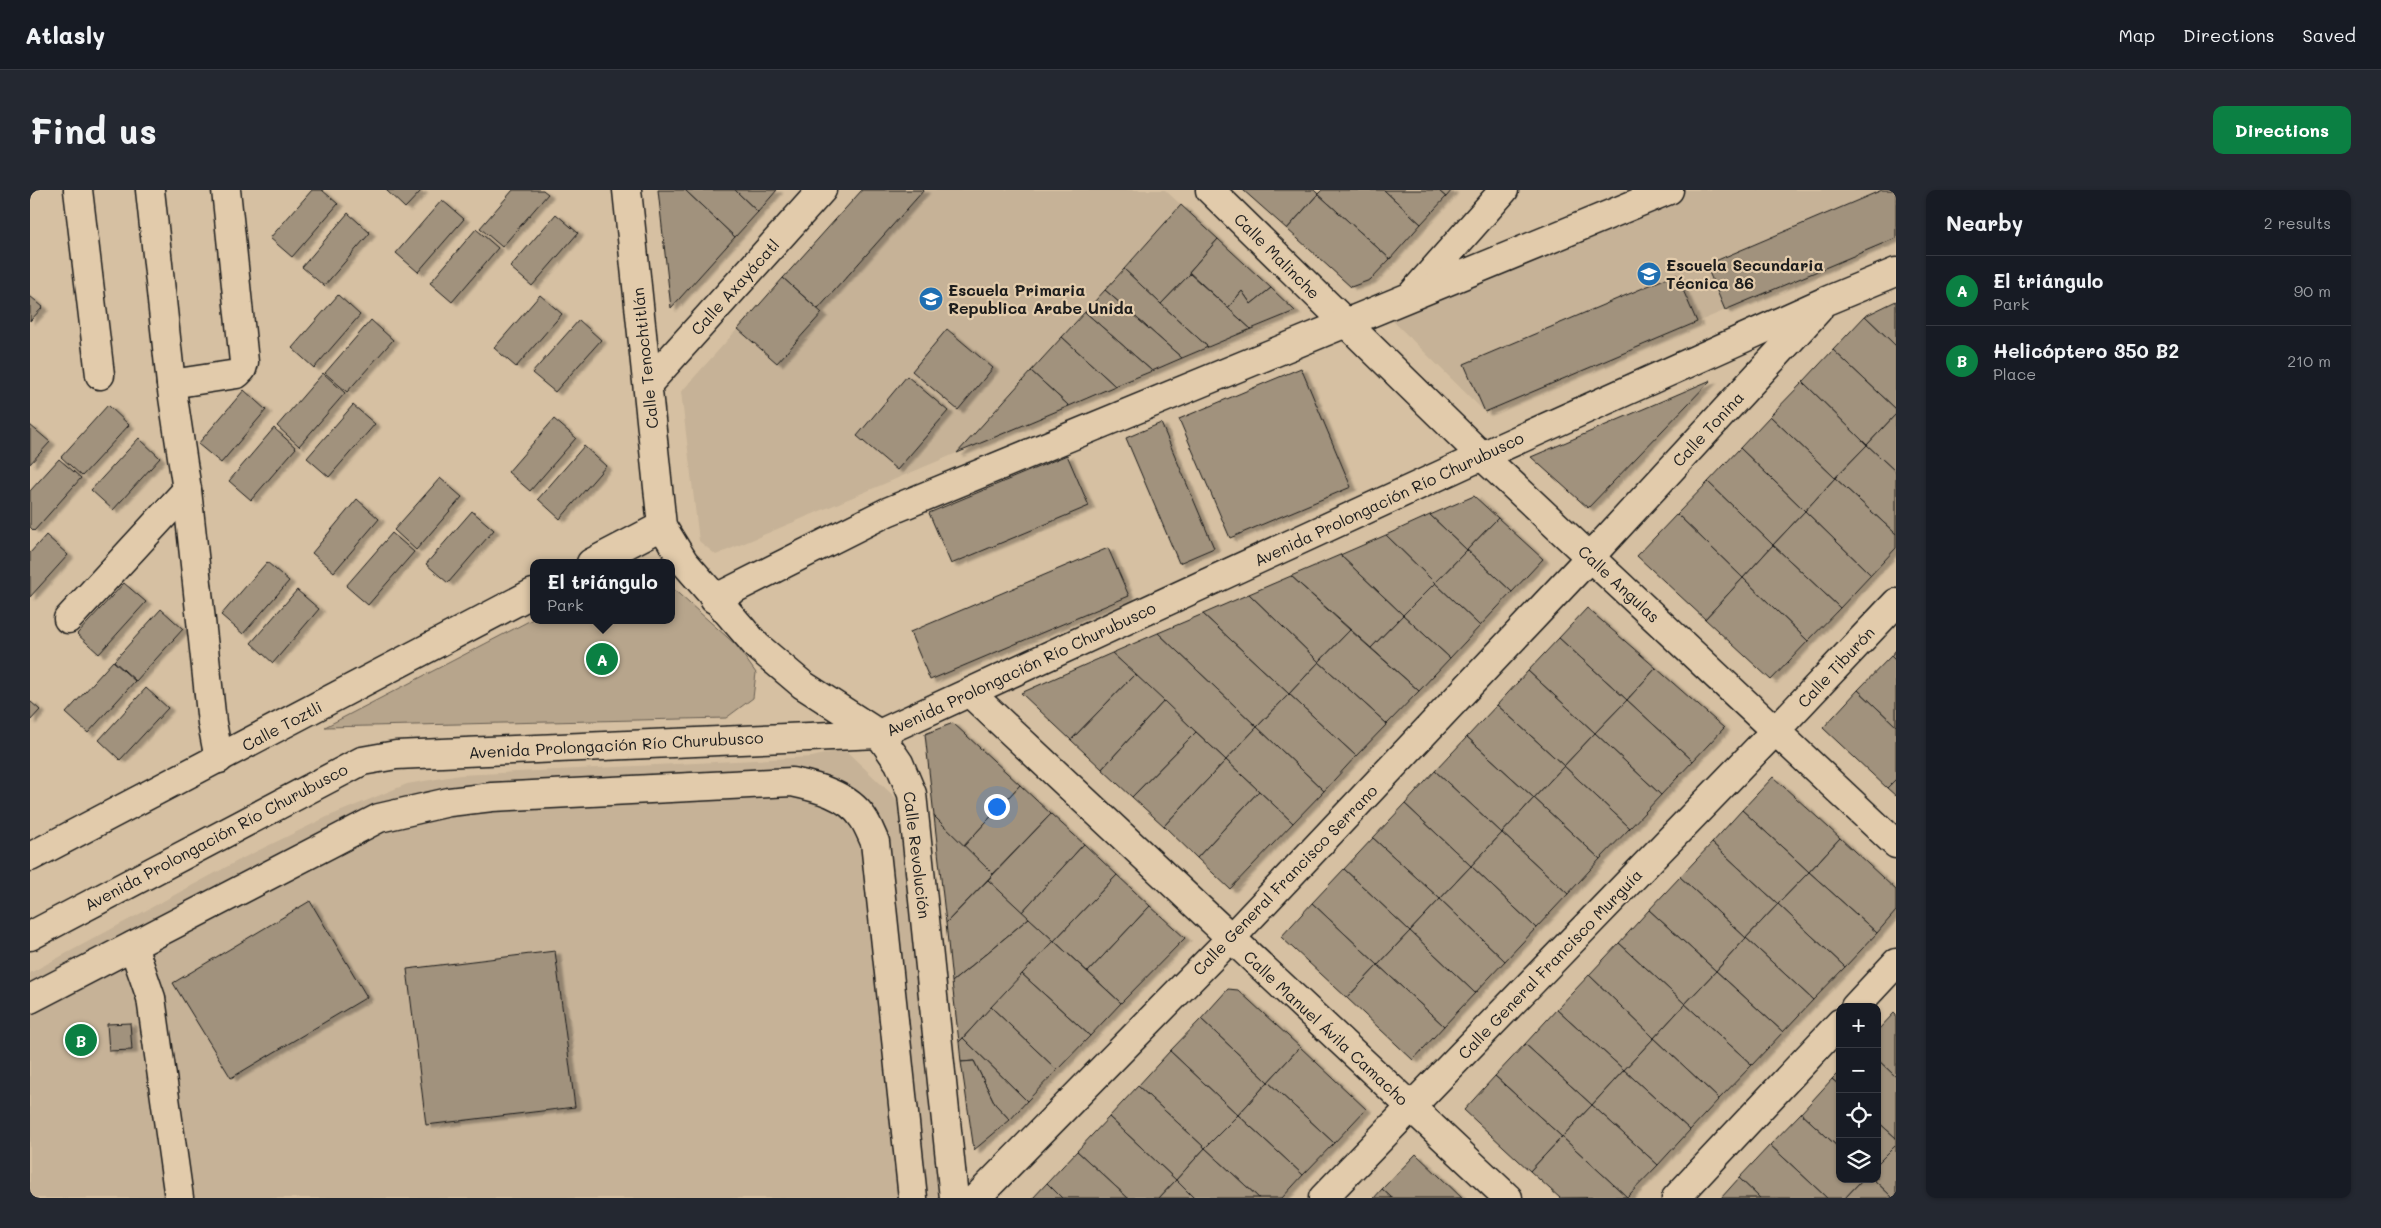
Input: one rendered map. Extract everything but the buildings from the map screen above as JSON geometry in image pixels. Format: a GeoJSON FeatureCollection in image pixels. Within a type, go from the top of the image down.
{"type":"FeatureCollection","features":[{"type":"Feature","properties":{"kind":"street"},"geometry":{"type":"LineString","coordinates":[[78,190],[100,374]]}},
{"type":"Feature","properties":{"kind":"street"},"geometry":{"type":"LineString","coordinates":[[150,190],[171,384],[187,490],[212,723],[218,759]]}},
{"type":"Feature","properties":{"kind":"street"},"geometry":{"type":"LineString","coordinates":[[171,384],[237,374],[242,369],[244,362],[226,190]]}},
{"type":"Feature","properties":{"kind":"street","name":"Calle Tenochtitlán"},"geometry":{"type":"LineString","coordinates":[[627,190],[662,526]]}},
{"type":"Feature","properties":{"kind":"street","name":"Calle Axayácatl"},"geometry":{"type":"LineString","coordinates":[[648,384],[822,190]]}},
{"type":"Feature","properties":{"kind":"street","name":"Calle Malinche"},"geometry":{"type":"LineString","coordinates":[[1210,190],[1344,322]]}},
{"type":"Feature","properties":{"kind":"street"},"geometry":{"type":"LineString","coordinates":[[1409,298],[1504,190]]}},
{"type":"Feature","properties":{"kind":"street"},"geometry":{"type":"LineString","coordinates":[[714,599],[887,512],[1344,322],[1409,298],[1669,190]]}},
{"type":"Feature","properties":{"kind":"street","name":"Avenida Prolongación Río Churubusco"},"geometry":{"type":"LineString","coordinates":[[30,936],[362,760],[396,755],[879,734],[1482,456],[1896,272]]}},
{"type":"Feature","properties":{"kind":"street","name":"Calle Tonina"},"geometry":{"type":"LineString","coordinates":[[1590,557],[1826,302]]}},
{"type":"Feature","properties":{"kind":"street","name":"Calle Angulas"},"geometry":{"type":"LineString","coordinates":[[1344,322],[1482,456],[1896,844]]}},
{"type":"Feature","properties":{"kind":"street"},"geometry":{"type":"LineString","coordinates":[[68,619],[187,490]]}},
{"type":"Feature","properties":{"kind":"street"},"geometry":{"type":"LineString","coordinates":[[599,559],[662,526]]}},
{"type":"Feature","properties":{"kind":"street","name":"Calle Revolución"},"geometry":{"type":"LineString","coordinates":[[662,526],[684,562],[714,599],[757,646],[803,685],[879,734],[899,762],[912,794],[954,1198]]}},
{"type":"Feature","properties":{"kind":"street","name":"Calle General Francisco Serrano"},"geometry":{"type":"LineString","coordinates":[[976,1198],[1230,939],[1590,557]]}},
{"type":"Feature","properties":{"kind":"street","name":"Calle Toztli"},"geometry":{"type":"LineString","coordinates":[[30,857],[530,595]]}},
{"type":"Feature","properties":{"kind":"street","name":"Calle Tiburón"},"geometry":{"type":"LineString","coordinates":[[1776,730],[1896,603]]}},
{"type":"Feature","properties":{"kind":"street","name":"Calle Manuel Ávila Camacho"},"geometry":{"type":"LineString","coordinates":[[970,692],[1230,939],[1508,1198]]}},
{"type":"Feature","properties":{"kind":"street","name":"Calle General Francisco Murguía"},"geometry":{"type":"LineString","coordinates":[[1323,1198],[1776,730]]}},
{"type":"Feature","properties":{"kind":"street"},"geometry":{"type":"LineString","coordinates":[[30,999],[379,818],[449,802],[492,797],[792,782],[818,788],[840,798],[862,816],[875,842],[913,1198]]}},
{"type":"Feature","properties":{"kind":"street"},"geometry":{"type":"LineString","coordinates":[[133,946],[151,998],[179,1198]]}},
{"type":"Feature","properties":{"kind":"street"},"geometry":{"type":"LineString","coordinates":[[1859,1003],[1896,963]]}},
{"type":"Feature","properties":{"kind":"street"},"geometry":{"type":"LineString","coordinates":[[1676,1198],[1836,1027]]}},
{"type":"Feature","properties":{"kind":"shaded area","name":"Escuela Primaria Republica Arabe Unida"},"geometry":{"type":"Polygon","coordinates":[[[862,190],[1165,190],[1181,205],[957,453],[716,555],[699,541],[681,392],[862,190]]]}},
{"type":"Feature","properties":{"kind":"shaded area","name":"Escuela Secundaria Técnica 86"},"geometry":{"type":"Polygon","coordinates":[[[1685,190],[1896,190],[1896,238],[1485,412],[1388,316],[1685,190]]]}},
{"type":"Feature","properties":{"kind":"shaded area"},"geometry":{"type":"Polygon","coordinates":[[[675,591],[736,645],[756,673],[753,698],[726,718],[325,727],[530,621],[530,624],[675,624],[675,591]]]}},
{"type":"Feature","properties":{"kind":"shaded area"},"geometry":{"type":"Polygon","coordinates":[[[844,749],[899,801],[941,1198],[30,1198],[30,973],[243,858],[327,817],[407,784],[460,775],[812,757],[844,749]]]}},
{"type":"Feature","properties":{"kind":"place","name":"Escuela Secundaria Técnica 86"},"geometry":{"type":"Point","coordinates":[1649,274]}},
{"type":"Feature","properties":{"kind":"place","name":"Escuela Primaria Republica Arabe Unida"},"geometry":{"type":"Point","coordinates":[931,299]}},
{"type":"Feature","properties":{"kind":"place","name":"El triángulo"},"geometry":{"type":"Point","coordinates":[602,659]}},
{"type":"Feature","properties":{"kind":"place","name":"Helicóptero 350 B2"},"geometry":{"type":"Point","coordinates":[81,1040]}}]}
